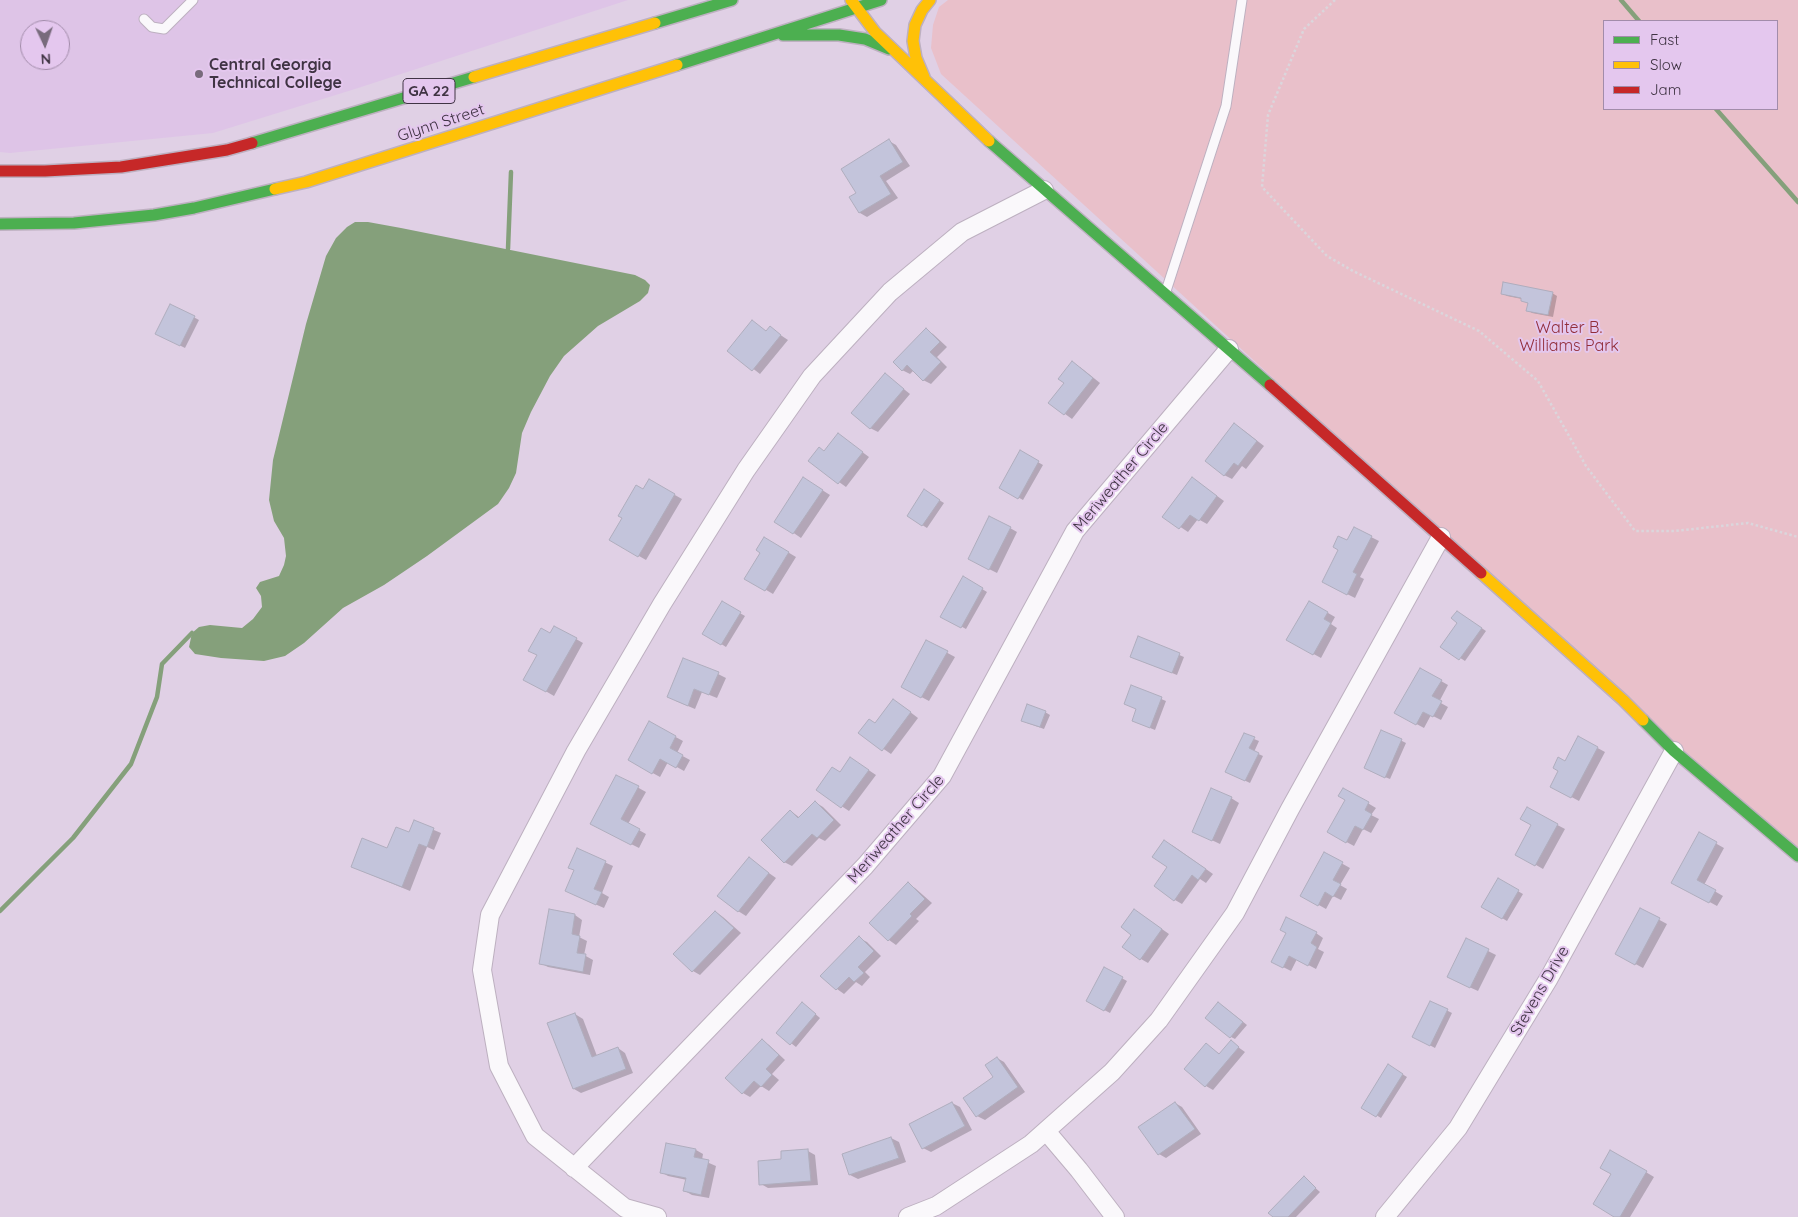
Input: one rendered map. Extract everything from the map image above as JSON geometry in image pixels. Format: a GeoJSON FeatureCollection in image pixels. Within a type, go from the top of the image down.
{"type":"FeatureCollection","features":[{"type":"Feature","properties":{"kind":"main road","name":"Glynn Street"},"geometry":{"type":"LineString","coordinates":[[0,171],[122,167],[227,150],[732,0]]}},
{"type":"Feature","properties":{"kind":"main road","name":"Glynn Street"},"geometry":{"type":"LineString","coordinates":[[0,224],[74,223],[154,215],[194,208],[306,182],[769,35],[854,4],[881,0]]}},
{"type":"Feature","properties":{"kind":"main road"},"geometry":{"type":"LineString","coordinates":[[925,80],[916,58],[913,41],[915,25],[922,10],[930,0]]}},
{"type":"Feature","properties":{"kind":"main road"},"geometry":{"type":"LineString","coordinates":[[854,4],[875,32],[996,148],[1229,349],[1623,700],[1674,751],[1798,856]]}},
{"type":"Feature","properties":{"kind":"main road"},"geometry":{"type":"LineString","coordinates":[[769,35],[806,34],[865,39],[895,51]]}},
{"type":"Feature","properties":{"kind":"street"},"geometry":{"type":"LineString","coordinates":[[657,1217],[624,1208],[536,1136],[499,1066],[482,970],[490,915],[576,752],[662,604],[746,470],[812,376],[890,292],[962,232],[1044,190]]}},
{"type":"Feature","properties":{"kind":"street","name":"Meriweather Circle"},"geometry":{"type":"LineString","coordinates":[[574,1168],[865,866],[942,776],[1075,530],[1229,349]]}},
{"type":"Feature","properties":{"kind":"street"},"geometry":{"type":"LineString","coordinates":[[908,1217],[936,1206],[1031,1144],[1112,1072],[1159,1020],[1235,913],[1290,809],[1441,537]]}},
{"type":"Feature","properties":{"kind":"street","name":"Stevens Drive"},"geometry":{"type":"LineString","coordinates":[[1385,1217],[1458,1128],[1549,978],[1674,751]]}},
{"type":"Feature","properties":{"kind":"street"},"geometry":{"type":"LineString","coordinates":[[1046,1131],[1115,1217]]}},
{"type":"Feature","properties":{"kind":"lane"},"geometry":{"type":"LineString","coordinates":[[144,19],[152,27],[164,29],[193,0]]}},
{"type":"Feature","properties":{"kind":"lane"},"geometry":{"type":"LineString","coordinates":[[1165,294],[1226,106],[1242,0]]}},
{"type":"Feature","properties":{"kind":"path"},"geometry":{"type":"LineString","coordinates":[[1335,0],[1304,29],[1268,115],[1262,187],[1327,256],[1353,271],[1479,331],[1538,382],[1586,466],[1635,531],[1675,531],[1748,523],[1798,537]]}},
{"type":"Feature","properties":{"kind":"shaded area","name":"Central Georgia Technical College"},"geometry":{"type":"Polygon","coordinates":[[[0,0],[628,0],[213,133],[10,153],[0,152],[0,0]]]}},
{"type":"Feature","properties":{"kind":"shaded area"},"geometry":{"type":"Polygon","coordinates":[[[355,222],[368,222],[401,228],[635,275],[650,285],[648,293],[640,301],[598,326],[564,356],[550,376],[522,433],[516,473],[498,504],[384,585],[343,608],[304,643],[285,656],[264,661],[195,654],[189,647],[192,633],[199,627],[210,625],[242,628],[253,619],[262,607],[261,596],[256,588],[260,582],[279,576],[284,565],[286,556],[284,538],[274,521],[269,500],[273,460],[306,324],[326,256],[336,238],[355,222]]]}},
{"type":"Feature","properties":{"kind":"green space","name":"Walter B. Williams Park"},"geometry":{"type":"Polygon","coordinates":[[[948,0],[1798,0],[1798,851],[1760,824],[941,74],[931,48],[933,25],[939,7],[948,0]]]}},
{"type":"Feature","properties":{"kind":"building"},"geometry":{"type":"Polygon","coordinates":[[[889,139],[903,162],[880,176],[891,194],[859,213],[849,197],[856,193],[841,169],[889,139]]]}},
{"type":"Feature","properties":{"kind":"building"},"geometry":{"type":"Polygon","coordinates":[[[1503,282],[1553,292],[1548,315],[1526,311],[1528,303],[1521,301],[1521,298],[1501,294],[1503,282]]]}},
{"type":"Feature","properties":{"kind":"building"},"geometry":{"type":"Polygon","coordinates":[[[170,304],[195,316],[180,346],[155,334],[170,304]]]}},
{"type":"Feature","properties":{"kind":"building"},"geometry":{"type":"Polygon","coordinates":[[[752,320],[766,331],[770,326],[781,335],[752,371],[727,351],[752,320]]]}},
{"type":"Feature","properties":{"kind":"building"},"geometry":{"type":"Polygon","coordinates":[[[926,328],[940,342],[930,352],[941,362],[923,381],[907,365],[902,371],[893,362],[926,328]]]}},
{"type":"Feature","properties":{"kind":"building"},"geometry":{"type":"Polygon","coordinates":[[[1072,361],[1093,378],[1064,415],[1048,403],[1064,383],[1058,379],[1072,361]]]}},
{"type":"Feature","properties":{"kind":"building"},"geometry":{"type":"Polygon","coordinates":[[[885,373],[904,389],[870,429],[851,413],[885,373]]]}},
{"type":"Feature","properties":{"kind":"building"},"geometry":{"type":"Polygon","coordinates":[[[1234,423],[1257,441],[1238,466],[1234,463],[1224,476],[1205,461],[1234,423]]]}},
{"type":"Feature","properties":{"kind":"building"},"geometry":{"type":"Polygon","coordinates":[[[838,433],[863,452],[838,484],[808,461],[819,447],[824,451],[838,433]]]}},
{"type":"Feature","properties":{"kind":"building"},"geometry":{"type":"Polygon","coordinates":[[[1020,450],[1039,461],[1018,499],[999,488],[1020,450]]]}},
{"type":"Feature","properties":{"kind":"building"},"geometry":{"type":"Polygon","coordinates":[[[803,477],[823,490],[793,534],[774,522],[803,477]]]}},
{"type":"Feature","properties":{"kind":"building"},"geometry":{"type":"Polygon","coordinates":[[[1192,477],[1217,496],[1199,521],[1190,515],[1179,529],[1162,517],[1192,477]]]}},
{"type":"Feature","properties":{"kind":"building"},"geometry":{"type":"Polygon","coordinates":[[[649,479],[675,494],[638,557],[609,540],[622,518],[618,516],[636,485],[643,489],[649,479]]]}},
{"type":"Feature","properties":{"kind":"building"},"geometry":{"type":"Polygon","coordinates":[[[924,489],[940,500],[922,526],[907,516],[924,489]]]}},
{"type":"Feature","properties":{"kind":"building"},"geometry":{"type":"Polygon","coordinates":[[[989,516],[1011,527],[989,570],[968,559],[989,516]]]}},
{"type":"Feature","properties":{"kind":"building"},"geometry":{"type":"Polygon","coordinates":[[[1354,527],[1372,536],[1353,572],[1357,574],[1347,595],[1322,582],[1338,550],[1333,547],[1338,536],[1347,540],[1354,527]]]}},
{"type":"Feature","properties":{"kind":"building"},"geometry":{"type":"Polygon","coordinates":[[[764,537],[789,552],[765,591],[744,579],[760,553],[756,550],[764,537]]]}},
{"type":"Feature","properties":{"kind":"building"},"geometry":{"type":"Polygon","coordinates":[[[963,576],[983,588],[961,628],[940,617],[963,576]]]}},
{"type":"Feature","properties":{"kind":"building"},"geometry":{"type":"Polygon","coordinates":[[[722,601],[741,612],[721,645],[702,634],[722,601]]]}},
{"type":"Feature","properties":{"kind":"building"},"geometry":{"type":"Polygon","coordinates":[[[1309,601],[1328,612],[1324,619],[1331,623],[1313,655],[1286,640],[1309,601]]]}},
{"type":"Feature","properties":{"kind":"building"},"geometry":{"type":"Polygon","coordinates":[[[1457,611],[1482,628],[1459,660],[1440,647],[1457,623],[1451,618],[1457,611]]]}},
{"type":"Feature","properties":{"kind":"building"},"geometry":{"type":"Polygon","coordinates":[[[554,626],[577,638],[546,692],[523,680],[537,655],[528,651],[541,628],[550,633],[554,626]]]}},
{"type":"Feature","properties":{"kind":"building"},"geometry":{"type":"Polygon","coordinates":[[[1138,636],[1180,653],[1172,673],[1130,657],[1138,636]]]}},
{"type":"Feature","properties":{"kind":"building"},"geometry":{"type":"Polygon","coordinates":[[[926,640],[948,651],[921,698],[901,687],[926,640]]]}},
{"type":"Feature","properties":{"kind":"building"},"geometry":{"type":"Polygon","coordinates":[[[683,658],[719,672],[709,695],[694,689],[688,706],[667,697],[683,658]]]}},
{"type":"Feature","properties":{"kind":"building"},"geometry":{"type":"Polygon","coordinates":[[[1420,668],[1442,680],[1432,696],[1442,701],[1433,717],[1423,712],[1416,725],[1394,713],[1420,668]]]}},
{"type":"Feature","properties":{"kind":"building"},"geometry":{"type":"Polygon","coordinates":[[[1131,685],[1162,697],[1150,728],[1132,721],[1136,709],[1124,704],[1131,685]]]}},
{"type":"Feature","properties":{"kind":"building"},"geometry":{"type":"Polygon","coordinates":[[[893,699],[911,712],[882,751],[858,733],[869,719],[875,723],[893,699]]]}},
{"type":"Feature","properties":{"kind":"building"},"geometry":{"type":"Polygon","coordinates":[[[1027,704],[1046,711],[1040,727],[1021,721],[1027,704]]]}},
{"type":"Feature","properties":{"kind":"building"},"geometry":{"type":"Polygon","coordinates":[[[649,721],[676,736],[670,748],[683,755],[676,768],[660,759],[652,774],[628,760],[649,721]]]}},
{"type":"Feature","properties":{"kind":"building"},"geometry":{"type":"Polygon","coordinates":[[[1381,730],[1402,739],[1385,778],[1364,768],[1381,730]]]}},
{"type":"Feature","properties":{"kind":"building"},"geometry":{"type":"Polygon","coordinates":[[[1244,733],[1255,737],[1249,748],[1259,753],[1245,781],[1225,772],[1244,733]]]}},
{"type":"Feature","properties":{"kind":"building"},"geometry":{"type":"Polygon","coordinates":[[[1578,736],[1598,747],[1571,798],[1550,787],[1558,771],[1553,768],[1558,757],[1565,761],[1578,736]]]}},
{"type":"Feature","properties":{"kind":"building"},"geometry":{"type":"Polygon","coordinates":[[[850,757],[869,770],[841,808],[816,790],[832,767],[840,772],[850,757]]]}},
{"type":"Feature","properties":{"kind":"building"},"geometry":{"type":"Polygon","coordinates":[[[616,775],[639,786],[621,819],[640,829],[631,845],[590,824],[616,775]]]}},
{"type":"Feature","properties":{"kind":"building"},"geometry":{"type":"Polygon","coordinates":[[[1211,788],[1232,797],[1212,841],[1192,832],[1211,788]]]}},
{"type":"Feature","properties":{"kind":"building"},"geometry":{"type":"Polygon","coordinates":[[[1343,788],[1369,802],[1365,810],[1372,814],[1363,830],[1355,826],[1346,843],[1327,832],[1345,800],[1338,796],[1343,788]]]}},
{"type":"Feature","properties":{"kind":"building"},"geometry":{"type":"Polygon","coordinates":[[[815,801],[834,820],[817,838],[812,834],[784,863],[761,840],[790,810],[798,818],[815,801]]]}},
{"type":"Feature","properties":{"kind":"building"},"geometry":{"type":"Polygon","coordinates":[[[1527,807],[1558,824],[1535,866],[1515,855],[1531,825],[1520,819],[1527,807]]]}},
{"type":"Feature","properties":{"kind":"building"},"geometry":{"type":"Polygon","coordinates":[[[414,820],[434,828],[427,847],[419,844],[402,887],[351,867],[362,838],[387,848],[396,827],[409,832],[414,820]]]}},
{"type":"Feature","properties":{"kind":"building"},"geometry":{"type":"Polygon","coordinates":[[[1699,832],[1717,842],[1697,880],[1716,890],[1709,903],[1671,883],[1699,832]]]}},
{"type":"Feature","properties":{"kind":"building"},"geometry":{"type":"Polygon","coordinates":[[[1164,840],[1206,869],[1198,880],[1192,875],[1174,901],[1154,886],[1167,867],[1152,857],[1164,840]]]}},
{"type":"Feature","properties":{"kind":"building"},"geometry":{"type":"Polygon","coordinates":[[[577,848],[606,861],[594,889],[602,892],[596,905],[565,891],[574,870],[568,868],[577,848]]]}},
{"type":"Feature","properties":{"kind":"building"},"geometry":{"type":"Polygon","coordinates":[[[1324,852],[1343,862],[1333,880],[1341,884],[1333,897],[1325,892],[1318,906],[1300,896],[1324,852]]]}},
{"type":"Feature","properties":{"kind":"building"},"geometry":{"type":"Polygon","coordinates":[[[749,857],[769,873],[738,912],[717,896],[749,857]]]}},
{"type":"Feature","properties":{"kind":"building"},"geometry":{"type":"Polygon","coordinates":[[[1498,878],[1519,890],[1502,919],[1481,907],[1498,878]]]}},
{"type":"Feature","properties":{"kind":"building"},"geometry":{"type":"Polygon","coordinates":[[[908,882],[925,899],[888,941],[869,923],[908,882]]]}},
{"type":"Feature","properties":{"kind":"building"},"geometry":{"type":"Polygon","coordinates":[[[1640,908],[1660,918],[1635,965],[1615,954],[1640,908]]]}},
{"type":"Feature","properties":{"kind":"building"},"geometry":{"type":"Polygon","coordinates":[[[549,909],[575,914],[572,934],[580,936],[577,953],[586,954],[583,972],[539,964],[549,909]]]}},
{"type":"Feature","properties":{"kind":"building"},"geometry":{"type":"Polygon","coordinates":[[[1134,909],[1162,929],[1140,960],[1122,947],[1131,935],[1121,927],[1134,909]]]}},
{"type":"Feature","properties":{"kind":"building"},"geometry":{"type":"Polygon","coordinates":[[[715,911],[734,928],[692,972],[673,954],[715,911]]]}},
{"type":"Feature","properties":{"kind":"building"},"geometry":{"type":"Polygon","coordinates":[[[1286,917],[1317,932],[1311,943],[1317,947],[1308,966],[1289,956],[1283,968],[1271,962],[1286,933],[1280,930],[1286,917]]]}},
{"type":"Feature","properties":{"kind":"building"},"geometry":{"type":"Polygon","coordinates":[[[859,936],[874,951],[858,967],[864,973],[854,982],[849,977],[836,990],[820,976],[859,936]]]}},
{"type":"Feature","properties":{"kind":"building"},"geometry":{"type":"Polygon","coordinates":[[[1466,938],[1489,949],[1470,988],[1447,977],[1466,938]]]}},
{"type":"Feature","properties":{"kind":"building"},"geometry":{"type":"Polygon","coordinates":[[[1104,967],[1123,977],[1104,1011],[1086,1001],[1104,967]]]}},
{"type":"Feature","properties":{"kind":"building"},"geometry":{"type":"Polygon","coordinates":[[[1430,1001],[1448,1009],[1430,1046],[1412,1037],[1430,1001]]]}},
{"type":"Feature","properties":{"kind":"building"},"geometry":{"type":"Polygon","coordinates":[[[802,1002],[816,1014],[790,1045],[776,1033],[802,1002]]]}},
{"type":"Feature","properties":{"kind":"building"},"geometry":{"type":"Polygon","coordinates":[[[1218,1002],[1243,1022],[1230,1038],[1205,1018],[1218,1002]]]}},
{"type":"Feature","properties":{"kind":"building"},"geometry":{"type":"Polygon","coordinates":[[[575,1013],[592,1057],[618,1047],[626,1069],[573,1089],[547,1023],[575,1013]]]}},
{"type":"Feature","properties":{"kind":"building"},"geometry":{"type":"Polygon","coordinates":[[[762,1039],[779,1055],[766,1069],[772,1075],[761,1087],[754,1081],[742,1094],[725,1078],[762,1039]]]}},
{"type":"Feature","properties":{"kind":"building"},"geometry":{"type":"Polygon","coordinates":[[[1231,1040],[1239,1047],[1205,1087],[1184,1069],[1206,1043],[1219,1054],[1231,1040]]]}},
{"type":"Feature","properties":{"kind":"building"},"geometry":{"type":"Polygon","coordinates":[[[997,1057],[1018,1087],[976,1117],[963,1098],[993,1077],[985,1065],[997,1057]]]}},
{"type":"Feature","properties":{"kind":"building"},"geometry":{"type":"Polygon","coordinates":[[[1388,1064],[1403,1074],[1376,1117],[1361,1108],[1388,1064]]]}},
{"type":"Feature","properties":{"kind":"building"},"geometry":{"type":"Polygon","coordinates":[[[952,1102],[965,1126],[922,1149],[909,1124],[952,1102]]]}},
{"type":"Feature","properties":{"kind":"building"},"geometry":{"type":"Polygon","coordinates":[[[1175,1102],[1195,1129],[1158,1155],[1138,1127],[1175,1102]]]}},
{"type":"Feature","properties":{"kind":"building"},"geometry":{"type":"Polygon","coordinates":[[[891,1137],[899,1158],[849,1175],[842,1154],[891,1137]]]}},
{"type":"Feature","properties":{"kind":"building"},"geometry":{"type":"Polygon","coordinates":[[[666,1143],[696,1149],[694,1157],[709,1160],[701,1195],[683,1191],[686,1178],[660,1173],[666,1143]]]}},
{"type":"Feature","properties":{"kind":"building"},"geometry":{"type":"Polygon","coordinates":[[[808,1149],[811,1181],[759,1185],[758,1161],[781,1159],[781,1151],[808,1149]]]}},
{"type":"Feature","properties":{"kind":"building"},"geometry":{"type":"Polygon","coordinates":[[[1610,1150],[1647,1171],[1620,1217],[1614,1217],[1593,1204],[1611,1174],[1600,1168],[1610,1150]]]}},
{"type":"Feature","properties":{"kind":"building"},"geometry":{"type":"Polygon","coordinates":[[[1304,1176],[1316,1188],[1288,1217],[1273,1217],[1268,1213],[1304,1176]]]}},
{"type":"Feature","properties":{"kind":"waterway"},"geometry":{"type":"LineString","coordinates":[[1621,0],[1638,20]]}},
{"type":"Feature","properties":{"kind":"waterway"},"geometry":{"type":"LineString","coordinates":[[1717,110],[1798,202]]}},
{"type":"Feature","properties":{"kind":"waterway"},"geometry":{"type":"LineString","coordinates":[[508,249],[511,172]]}},
{"type":"Feature","properties":{"kind":"waterway"},"geometry":{"type":"LineString","coordinates":[[0,911],[73,838],[131,764],[157,697],[162,664],[192,633]]}},
{"type":"Feature","properties":{"kind":"traffic: fast"},"geometry":{"type":"LineString","coordinates":[[655,23],[732,0]]}},
{"type":"Feature","properties":{"kind":"traffic: fast"},"geometry":{"type":"LineString","coordinates":[[677,65],[881,0]]}},
{"type":"Feature","properties":{"kind":"traffic: fast"},"geometry":{"type":"LineString","coordinates":[[783,35],[839,35],[865,39],[889,49]]}},
{"type":"Feature","properties":{"kind":"traffic: fast"},"geometry":{"type":"LineString","coordinates":[[252,143],[474,77]]}},
{"type":"Feature","properties":{"kind":"traffic: fast"},"geometry":{"type":"LineString","coordinates":[[989,141],[1270,385]]}},
{"type":"Feature","properties":{"kind":"traffic: fast"},"geometry":{"type":"LineString","coordinates":[[0,224],[74,223],[154,215],[194,208],[275,189]]}},
{"type":"Feature","properties":{"kind":"traffic: fast"},"geometry":{"type":"LineString","coordinates":[[1643,720],[1674,751],[1798,856]]}},
{"type":"Feature","properties":{"kind":"traffic: slow"},"geometry":{"type":"LineString","coordinates":[[851,0],[875,32],[989,141]]}},
{"type":"Feature","properties":{"kind":"traffic: slow"},"geometry":{"type":"LineString","coordinates":[[924,77],[916,58],[913,41],[915,25],[922,10],[930,0]]}},
{"type":"Feature","properties":{"kind":"traffic: slow"},"geometry":{"type":"LineString","coordinates":[[474,77],[655,23]]}},
{"type":"Feature","properties":{"kind":"traffic: slow"},"geometry":{"type":"LineString","coordinates":[[275,189],[306,182],[677,65]]}},
{"type":"Feature","properties":{"kind":"traffic: slow"},"geometry":{"type":"LineString","coordinates":[[1481,573],[1643,720]]}},
{"type":"Feature","properties":{"kind":"traffic: jam"},"geometry":{"type":"LineString","coordinates":[[0,171],[121,167],[227,150],[252,143]]}},
{"type":"Feature","properties":{"kind":"traffic: jam"},"geometry":{"type":"LineString","coordinates":[[1270,385],[1481,573]]}},
{"type":"Feature","properties":{"kind":"place","name":"Central Georgia Technical College"},"geometry":{"type":"Point","coordinates":[199,74]}}]}
